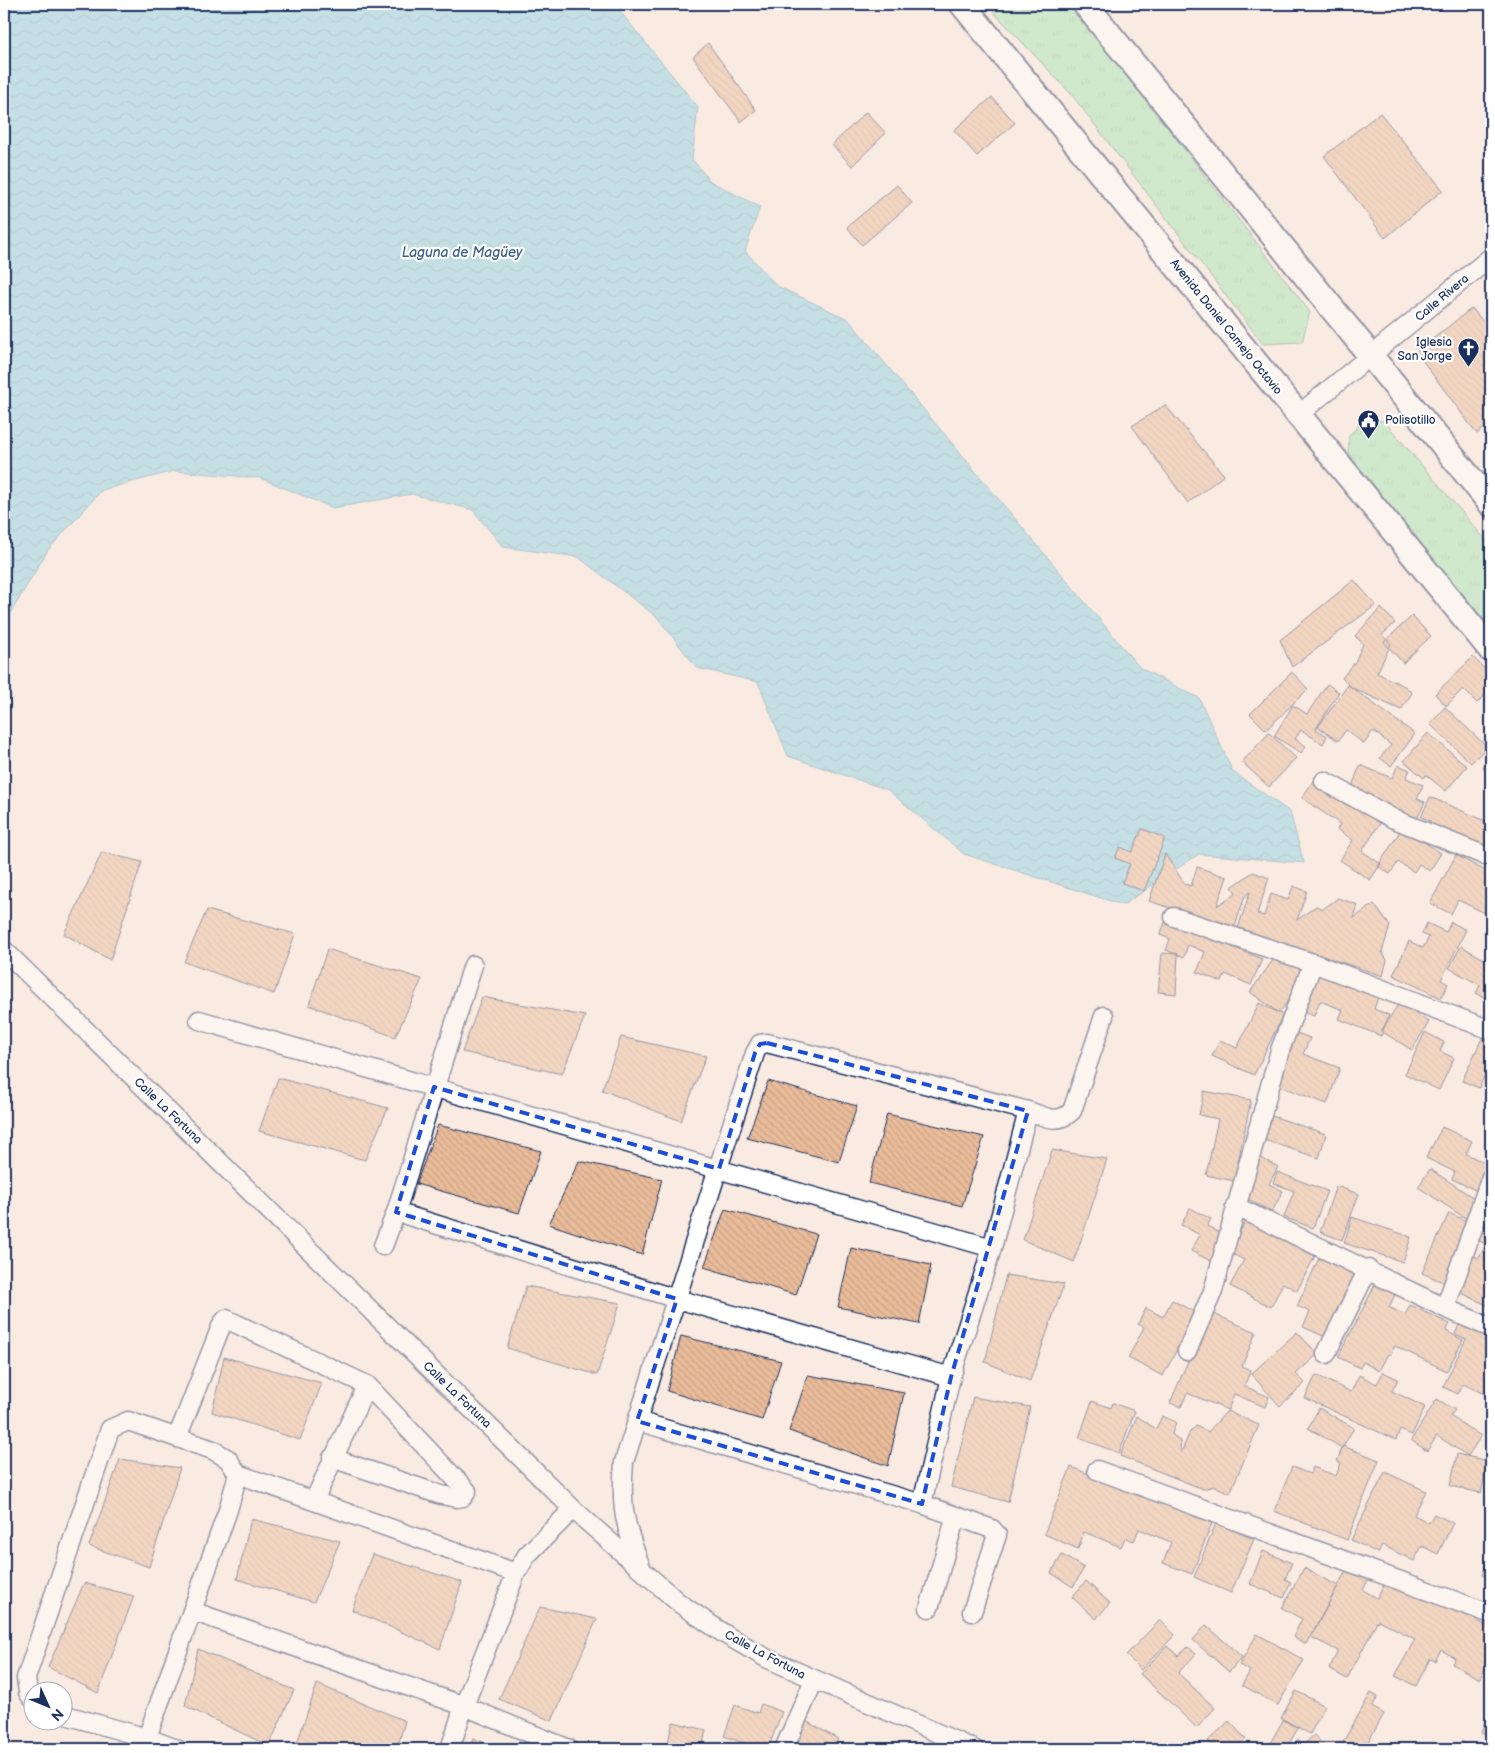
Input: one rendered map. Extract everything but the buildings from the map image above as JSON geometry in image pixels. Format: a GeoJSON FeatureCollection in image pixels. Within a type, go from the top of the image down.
{"type":"FeatureCollection","features":[{"type":"Feature","properties":{"kind":"main road","name":"Avenida Daniel Camejo Octavio"},"geometry":{"type":"LineString","coordinates":[[962,4],[1491,650]]}},
{"type":"Feature","properties":{"kind":"main road"},"geometry":{"type":"LineString","coordinates":[[1085,4],[1491,504]]}},
{"type":"Feature","properties":{"kind":"street","name":"Calle Rivera"},"geometry":{"type":"LineString","coordinates":[[1298,415],[1491,257]]}},
{"type":"Feature","properties":{"kind":"street"},"geometry":{"type":"LineString","coordinates":[[1324,781],[1394,819],[1491,858]]}},
{"type":"Feature","properties":{"kind":"street"},"geometry":{"type":"LineString","coordinates":[[1174,917],[1313,963],[1491,1030]]}},
{"type":"Feature","properties":{"kind":"street","name":"Calle La Fortuna"},"geometry":{"type":"LineString","coordinates":[[4,950],[573,1510],[679,1603],[726,1635],[766,1658],[974,1749]]}},
{"type":"Feature","properties":{"kind":"street"},"geometry":{"type":"LineString","coordinates":[[1187,1351],[1213,1291],[1235,1206],[1280,1050],[1313,963]]}},
{"type":"Feature","properties":{"kind":"street"},"geometry":{"type":"LineString","coordinates":[[383,1246],[396,1212],[473,965]]}},
{"type":"Feature","properties":{"kind":"street"},"geometry":{"type":"LineString","coordinates":[[643,1573],[626,1527],[622,1495],[624,1462],[755,1053],[760,1044],[766,1043],[1028,1111],[1055,1121],[1064,1118],[1072,1111],[1104,1016]]}},
{"type":"Feature","properties":{"kind":"street"},"geometry":{"type":"LineString","coordinates":[[199,1020],[992,1248]]}},
{"type":"Feature","properties":{"kind":"street"},"geometry":{"type":"LineString","coordinates":[[922,1504],[951,1378],[992,1248],[1028,1111]]}},
{"type":"Feature","properties":{"kind":"street"},"geometry":{"type":"LineString","coordinates":[[1445,1308],[1491,1177]]}},
{"type":"Feature","properties":{"kind":"street"},"geometry":{"type":"LineString","coordinates":[[1235,1206],[1445,1308],[1491,1328]]}},
{"type":"Feature","properties":{"kind":"street"},"geometry":{"type":"LineString","coordinates":[[396,1212],[677,1298],[951,1378]]}},
{"type":"Feature","properties":{"kind":"street"},"geometry":{"type":"LineString","coordinates":[[1326,1354],[1368,1269]]}},
{"type":"Feature","properties":{"kind":"street"},"geometry":{"type":"LineString","coordinates":[[177,1438],[222,1324],[226,1319],[367,1385],[467,1491],[464,1497],[457,1498],[441,1495],[332,1458]]}},
{"type":"Feature","properties":{"kind":"street"},"geometry":{"type":"LineString","coordinates":[[314,1501],[367,1385]]}},
{"type":"Feature","properties":{"kind":"street"},"geometry":{"type":"LineString","coordinates":[[26,1680],[110,1429],[128,1421],[213,1450],[228,1459],[238,1474],[516,1573]]}},
{"type":"Feature","properties":{"kind":"street"},"geometry":{"type":"LineString","coordinates":[[638,1421],[922,1504],[987,1526],[998,1535],[972,1612]]}},
{"type":"Feature","properties":{"kind":"street"},"geometry":{"type":"LineString","coordinates":[[1096,1470],[1491,1614]]}},
{"type":"Feature","properties":{"kind":"street"},"geometry":{"type":"LineString","coordinates":[[145,1744],[228,1510],[238,1474]]}},
{"type":"Feature","properties":{"kind":"street"},"geometry":{"type":"LineString","coordinates":[[450,1749],[464,1706],[516,1573],[527,1555],[573,1510]]}},
{"type":"Feature","properties":{"kind":"street"},"geometry":{"type":"LineString","coordinates":[[929,1608],[956,1516]]}},
{"type":"Feature","properties":{"kind":"street"},"geometry":{"type":"LineString","coordinates":[[192,1610],[464,1706],[569,1749]]}},
{"type":"Feature","properties":{"kind":"street"},"geometry":{"type":"LineString","coordinates":[[784,1749],[814,1680]]}},
{"type":"Feature","properties":{"kind":"street"},"geometry":{"type":"LineString","coordinates":[[72,1718],[145,1744],[177,1749]]}},
{"type":"Feature","properties":{"kind":"highlighted area"},"geometry":{"type":"Polygon","coordinates":[[[767,1043],[1028,1111],[951,1377],[922,1504],[637,1421],[677,1299],[396,1212],[434,1087],[719,1169],[755,1053],[760,1044],[767,1043]]]}},
{"type":"Feature","properties":{"kind":"green space"},"geometry":{"type":"Polygon","coordinates":[[[986,4],[1072,4],[1310,312],[1302,342],[1263,344],[1071,94],[986,4]]]}},
{"type":"Feature","properties":{"kind":"green space"},"geometry":{"type":"Polygon","coordinates":[[[1366,419],[1384,421],[1491,546],[1491,631],[1348,453],[1349,435],[1366,419]]]}},
{"type":"Feature","properties":{"kind":"water","name":"Laguna de Magüey"},"geometry":{"type":"Polygon","coordinates":[[[4,4],[614,4],[698,107],[692,159],[710,181],[760,207],[745,251],[777,286],[848,319],[1140,668],[1199,698],[1233,772],[1290,812],[1304,863],[1199,854],[1123,905],[964,854],[888,790],[788,756],[758,682],[697,668],[657,617],[578,557],[503,547],[473,510],[412,494],[333,508],[260,478],[174,471],[102,490],[48,550],[4,624],[4,4]]]}},
{"type":"Feature","properties":{"kind":"place","name":"Iglesia San Jorge"},"geometry":{"type":"Point","coordinates":[1468,368]}},
{"type":"Feature","properties":{"kind":"place","name":"Polisotillo"},"geometry":{"type":"Point","coordinates":[1369,439]}}]}
